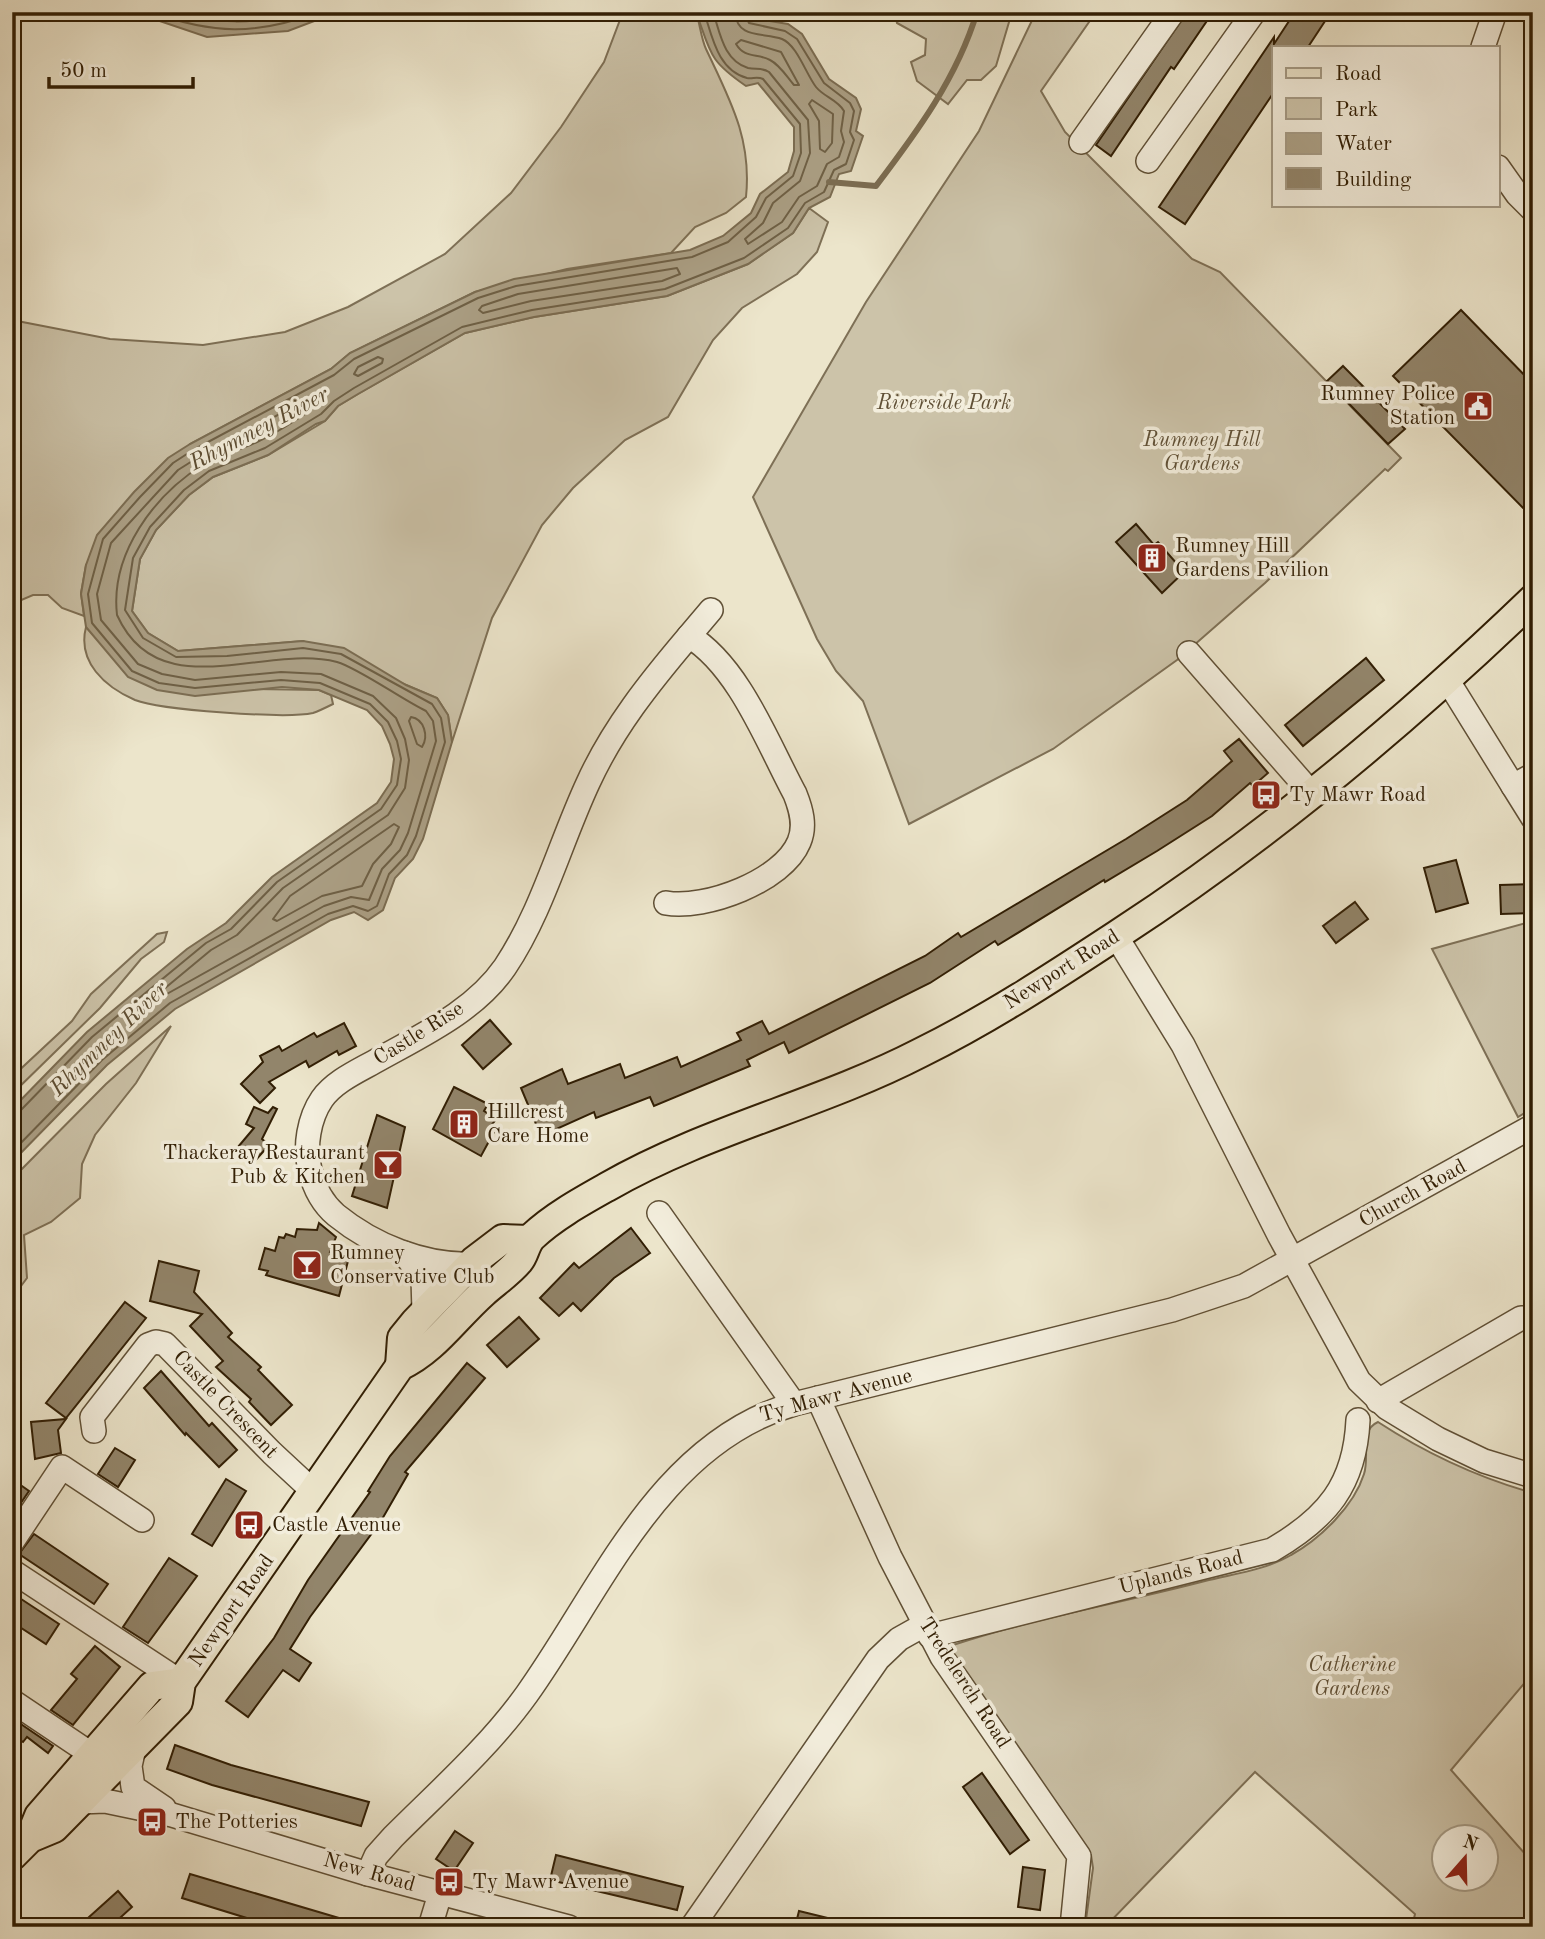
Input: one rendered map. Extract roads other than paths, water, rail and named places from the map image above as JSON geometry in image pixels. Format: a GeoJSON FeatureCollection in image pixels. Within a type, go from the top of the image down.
{"type":"FeatureCollection","features":[{"type":"Feature","properties":{"kind":"main road","name":"Newport Road"},"geometry":{"type":"LineString","coordinates":[[100,1766],[134,1748],[178,1702],[181,1682],[400,1366],[423,1355],[464,1311],[520,1260],[529,1240],[596,1193],[671,1154],[874,1075],[939,1044],[1039,987],[1207,875],[1313,795],[1448,681],[1533,599]]}},
{"type":"Feature","properties":{"kind":"main road","name":"Newport Road"},"geometry":{"type":"LineString","coordinates":[[400,1366],[402,1338],[472,1264],[503,1239],[529,1240]]}},
{"type":"Feature","properties":{"kind":"main road","name":"Newport Road"},"geometry":{"type":"LineString","coordinates":[[21,1847],[54,1828],[69,1798],[100,1766],[152,1686],[181,1682]]}},
{"type":"Feature","properties":{"kind":"street"},"geometry":{"type":"LineString","coordinates":[[1081,142],[1173,12]]}},
{"type":"Feature","properties":{"kind":"street"},"geometry":{"type":"LineString","coordinates":[[1148,160],[1254,12]]}},
{"type":"Feature","properties":{"kind":"street"},"geometry":{"type":"LineString","coordinates":[[1483,46],[1495,12]]}},
{"type":"Feature","properties":{"kind":"street"},"geometry":{"type":"LineString","coordinates":[[1500,170],[1533,211]]}},
{"type":"Feature","properties":{"kind":"street","name":"Castle Rise"},"geometry":{"type":"LineString","coordinates":[[472,1264],[447,1265],[404,1253],[355,1229],[324,1203],[308,1163],[308,1138],[315,1113],[333,1087],[454,1015],[503,970],[527,927],[605,748],[630,709],[711,610]]}},
{"type":"Feature","properties":{"kind":"street"},"geometry":{"type":"LineString","coordinates":[[666,903],[694,905],[721,898],[768,875],[791,856],[800,840],[802,826],[802,810],[795,794],[727,671],[708,649],[689,636]]}},
{"type":"Feature","properties":{"kind":"street"},"geometry":{"type":"LineString","coordinates":[[1189,653],[1313,795]]}},
{"type":"Feature","properties":{"kind":"street"},"geometry":{"type":"LineString","coordinates":[[1448,681],[1523,780],[1533,818]]}},
{"type":"Feature","properties":{"kind":"street"},"geometry":{"type":"LineString","coordinates":[[1116,936],[1183,1045],[1293,1261],[1359,1381],[1378,1401],[1458,1450],[1533,1476]]}},
{"type":"Feature","properties":{"kind":"street","name":"Church Road"},"geometry":{"type":"LineString","coordinates":[[1293,1261],[1533,1126]]}},
{"type":"Feature","properties":{"kind":"street"},"geometry":{"type":"LineString","coordinates":[[659,1213],[794,1404]]}},
{"type":"Feature","properties":{"kind":"street"},"geometry":{"type":"LineString","coordinates":[[404,1253],[423,1279],[424,1312]]}},
{"type":"Feature","properties":{"kind":"street","name":"Ty Mawr Avenue"},"geometry":{"type":"LineString","coordinates":[[368,1874],[376,1856],[393,1837],[511,1715],[635,1529],[673,1482],[720,1437],[758,1416],[794,1404],[1172,1310],[1244,1286],[1293,1261]]}},
{"type":"Feature","properties":{"kind":"street"},"geometry":{"type":"LineString","coordinates":[[1378,1401],[1511,1323],[1521,1318],[1533,1318]]}},
{"type":"Feature","properties":{"kind":"street","name":"Castle Crescent"},"geometry":{"type":"LineString","coordinates":[[94,1431],[92,1417],[148,1345],[156,1342],[165,1344],[314,1492]]}},
{"type":"Feature","properties":{"kind":"street","name":"Tredelerch Road"},"geometry":{"type":"LineString","coordinates":[[818,1398],[927,1630],[1079,1856],[1072,1927]]}},
{"type":"Feature","properties":{"kind":"street","name":"Uplands Road"},"geometry":{"type":"LineString","coordinates":[[692,1927],[878,1659],[899,1639],[927,1630],[1272,1549],[1307,1527],[1342,1489],[1355,1455],[1358,1420]]}},
{"type":"Feature","properties":{"kind":"street"},"geometry":{"type":"LineString","coordinates":[[12,1542],[62,1467],[142,1520]]}},
{"type":"Feature","properties":{"kind":"street"},"geometry":{"type":"LineString","coordinates":[[12,1571],[181,1682]]}},
{"type":"Feature","properties":{"kind":"street","name":"New Road"},"geometry":{"type":"LineString","coordinates":[[12,1701],[172,1815]]}},
{"type":"Feature","properties":{"kind":"street"},"geometry":{"type":"LineString","coordinates":[[133,1787],[130,1766],[134,1748]]}},
{"type":"Feature","properties":{"kind":"street","name":"New Road"},"geometry":{"type":"LineString","coordinates":[[69,1798],[105,1801],[172,1815],[368,1874],[569,1927]]}},
{"type":"Feature","properties":{"kind":"street"},"geometry":{"type":"LineString","coordinates":[[430,1927],[440,1894]]}},
{"type":"Feature","properties":{"kind":"water"},"geometry":{"type":"Polygon","coordinates":[[[133,12],[338,12],[288,31],[207,37],[133,12]]]}},
{"type":"Feature","properties":{"kind":"water","name":"Rhymney River"},"geometry":{"type":"Polygon","coordinates":[[[696,12],[750,12],[758,19],[788,24],[802,34],[829,79],[856,98],[861,109],[856,131],[863,136],[851,171],[839,174],[830,197],[809,208],[793,233],[748,264],[667,296],[534,317],[465,333],[338,406],[325,421],[268,455],[213,477],[189,495],[156,530],[140,559],[132,611],[148,633],[178,651],[303,641],[344,648],[406,685],[437,698],[448,715],[452,742],[423,839],[413,859],[395,878],[383,910],[368,920],[354,912],[331,920],[175,1009],[107,1065],[12,1162],[12,1109],[87,1032],[187,949],[226,923],[272,877],[377,803],[391,782],[394,759],[382,726],[367,710],[319,690],[282,687],[195,696],[157,690],[128,677],[86,627],[81,594],[86,565],[97,535],[168,458],[331,369],[350,353],[475,292],[514,279],[690,250],[723,236],[751,213],[760,194],[788,172],[794,151],[794,127],[758,83],[746,86],[717,62],[708,47],[696,12]]]}},
{"type":"Feature","properties":{"kind":"waterway"},"geometry":{"type":"LineString","coordinates":[[829,182],[876,186],[921,125],[947,82],[969,36],[977,12]]}},
{"type":"Feature","properties":{"kind":"place","name":"Rumney Police Station"},"geometry":{"type":"Point","coordinates":[1478,406]}},
{"type":"Feature","properties":{"kind":"place","name":"Rumney Hill Gardens Pavilion"},"geometry":{"type":"Point","coordinates":[1152,558]}},
{"type":"Feature","properties":{"kind":"place","name":"Ty Mawr Road"},"geometry":{"type":"Point","coordinates":[1266,795]}},
{"type":"Feature","properties":{"kind":"place","name":"Hillcrest Care Home"},"geometry":{"type":"Point","coordinates":[464,1124]}},
{"type":"Feature","properties":{"kind":"place","name":"Thackeray Restaurant Pub & Kitchen"},"geometry":{"type":"Point","coordinates":[388,1165]}},
{"type":"Feature","properties":{"kind":"place","name":"Rumney Conservative Club"},"geometry":{"type":"Point","coordinates":[307,1265]}},
{"type":"Feature","properties":{"kind":"place","name":"Castle Avenue"},"geometry":{"type":"Point","coordinates":[249,1525]}},
{"type":"Feature","properties":{"kind":"place","name":"The Potteries"},"geometry":{"type":"Point","coordinates":[152,1822]}},
{"type":"Feature","properties":{"kind":"place","name":"Ty Mawr Avenue"},"geometry":{"type":"Point","coordinates":[449,1882]}},
{"type":"Feature","properties":{"kind":"park label","name":"Riverside Park"},"geometry":{"type":"Point","coordinates":[944,403]}},
{"type":"Feature","properties":{"kind":"park label","name":"Rumney Hill Gardens"},"geometry":{"type":"Point","coordinates":[1202,452]}},
{"type":"Feature","properties":{"kind":"park label","name":"Catherine Gardens"},"geometry":{"type":"Point","coordinates":[1352,1677]}}]}
